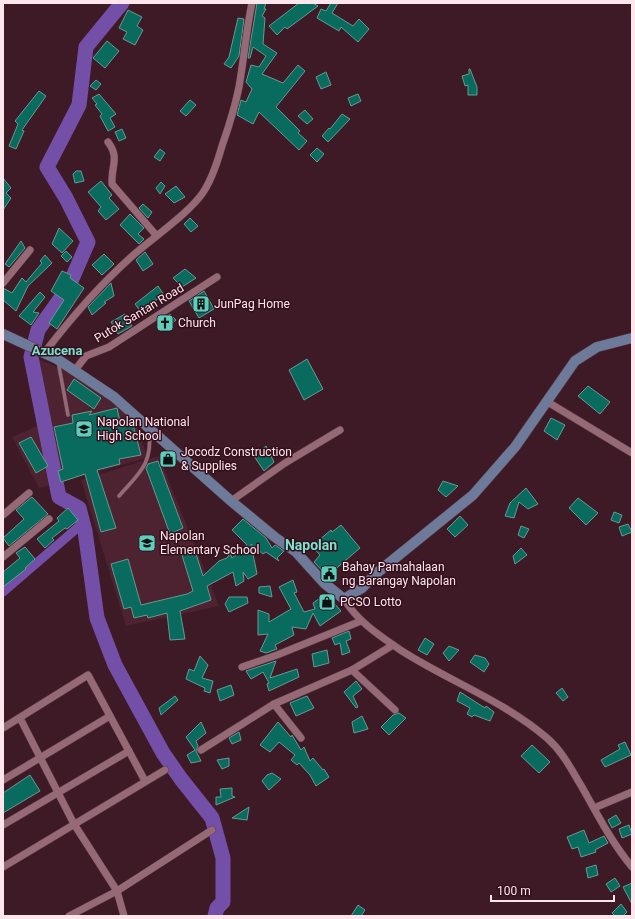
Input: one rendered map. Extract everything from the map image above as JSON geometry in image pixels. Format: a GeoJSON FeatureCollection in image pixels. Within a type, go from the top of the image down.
{"type":"FeatureCollection","features":[{"type":"Feature","properties":{"kind":"street"},"geometry":{"type":"LineString","coordinates":[[40,350],[84,302],[156,235],[198,200],[205,189],[218,160],[239,87],[243,50],[252,3]]}},
{"type":"Feature","properties":{"kind":"street"},"geometry":{"type":"LineString","coordinates":[[108,142],[114,150],[115,157],[112,184],[156,235]]}},
{"type":"Feature","properties":{"kind":"street"},"geometry":{"type":"LineString","coordinates":[[3,283],[30,250]]}},
{"type":"Feature","properties":{"kind":"street","name":"Putok Santan Road"},"geometry":{"type":"LineString","coordinates":[[75,370],[86,356],[109,347],[217,277]]}},
{"type":"Feature","properties":{"kind":"street"},"geometry":{"type":"LineString","coordinates":[[3,334],[57,359],[114,397],[231,501],[276,538],[296,552],[324,583],[344,599],[361,621],[393,645],[513,714],[536,729],[567,760],[594,808],[632,867]]}},
{"type":"Feature","properties":{"kind":"street"},"geometry":{"type":"LineString","coordinates":[[344,599],[362,588],[378,572],[473,495],[515,447],[567,370],[584,354],[597,347],[632,338]]}},
{"type":"Feature","properties":{"kind":"street"},"geometry":{"type":"LineString","coordinates":[[546,401],[632,453]]}},
{"type":"Feature","properties":{"kind":"street"},"geometry":{"type":"LineString","coordinates":[[231,501],[285,463],[340,430]]}},
{"type":"Feature","properties":{"kind":"street"},"geometry":{"type":"LineString","coordinates":[[3,515],[29,493]]}},
{"type":"Feature","properties":{"kind":"street"},"geometry":{"type":"LineString","coordinates":[[3,557],[49,519]]}},
{"type":"Feature","properties":{"kind":"street"},"geometry":{"type":"LineString","coordinates":[[242,667],[277,655],[361,621]]}},
{"type":"Feature","properties":{"kind":"street"},"geometry":{"type":"LineString","coordinates":[[201,750],[274,704],[352,670],[393,645]]}},
{"type":"Feature","properties":{"kind":"street"},"geometry":{"type":"LineString","coordinates":[[352,670],[395,710]]}},
{"type":"Feature","properties":{"kind":"street"},"geometry":{"type":"LineString","coordinates":[[3,728],[88,675],[145,781]]}},
{"type":"Feature","properties":{"kind":"street"},"geometry":{"type":"LineString","coordinates":[[274,704],[301,738]]}},
{"type":"Feature","properties":{"kind":"street"},"geometry":{"type":"LineString","coordinates":[[3,780],[110,716]]}},
{"type":"Feature","properties":{"kind":"street"},"geometry":{"type":"LineString","coordinates":[[20,718],[74,824],[117,891],[124,916]]}},
{"type":"Feature","properties":{"kind":"street"},"geometry":{"type":"LineString","coordinates":[[3,825],[129,751]]}},
{"type":"Feature","properties":{"kind":"street"},"geometry":{"type":"LineString","coordinates":[[3,867],[164,770]]}},
{"type":"Feature","properties":{"kind":"street"},"geometry":{"type":"LineString","coordinates":[[594,808],[632,792]]}},
{"type":"Feature","properties":{"kind":"street"},"geometry":{"type":"LineString","coordinates":[[69,916],[117,891],[212,830]]}},
{"type":"Feature","properties":{"kind":"lane"},"geometry":{"type":"LineString","coordinates":[[57,359],[68,415]]}},
{"type":"Feature","properties":{"kind":"lane"},"geometry":{"type":"LineString","coordinates":[[119,496],[140,472],[148,458],[150,445],[148,428]]}},
{"type":"Feature","properties":{"kind":"shaded area","name":"Napolan National High School"},"geometry":{"type":"Polygon","coordinates":[[[37,359],[70,372],[106,393],[136,420],[147,458],[39,488],[12,437],[48,421],[37,359]]]}},
{"type":"Feature","properties":{"kind":"shaded area","name":"Napolan Elementary School"},"geometry":{"type":"Polygon","coordinates":[[[159,456],[219,606],[126,626],[81,480],[159,456]]]}},
{"type":"Feature","properties":{"kind":"building"},"geometry":{"type":"Polygon","coordinates":[[[257,3],[266,3],[264,9],[266,9],[262,16],[265,18],[263,44],[277,53],[262,74],[283,83],[298,65],[305,71],[276,107],[300,131],[298,133],[307,141],[299,150],[259,112],[253,124],[237,115],[241,100],[246,102],[252,89],[246,82],[251,65],[259,67],[266,56],[253,47],[250,58],[248,58],[257,3]]]}},
{"type":"Feature","properties":{"kind":"building"},"geometry":{"type":"Polygon","coordinates":[[[299,3],[313,3],[318,6],[287,29],[285,27],[277,35],[269,26],[299,3]]]}},
{"type":"Feature","properties":{"kind":"building"},"geometry":{"type":"Polygon","coordinates":[[[331,3],[338,3],[332,13],[353,26],[359,19],[369,29],[358,42],[341,27],[339,31],[317,18],[321,9],[326,11],[331,3]]]}},
{"type":"Feature","properties":{"kind":"building"},"geometry":{"type":"Polygon","coordinates":[[[128,10],[142,17],[137,26],[143,30],[135,45],[123,39],[127,32],[119,28],[128,10]]]}},
{"type":"Feature","properties":{"kind":"building"},"geometry":{"type":"Polygon","coordinates":[[[238,18],[244,19],[239,56],[231,68],[224,64],[229,57],[238,18]]]}},
{"type":"Feature","properties":{"kind":"building"},"geometry":{"type":"Polygon","coordinates":[[[107,41],[119,51],[105,68],[93,58],[107,41]]]}},
{"type":"Feature","properties":{"kind":"building"},"geometry":{"type":"Polygon","coordinates":[[[469,69],[477,87],[477,95],[468,95],[468,85],[465,86],[462,76],[469,74],[469,69]]]}},
{"type":"Feature","properties":{"kind":"building"},"geometry":{"type":"Polygon","coordinates":[[[326,72],[331,85],[321,89],[316,77],[326,72]]]}},
{"type":"Feature","properties":{"kind":"building"},"geometry":{"type":"Polygon","coordinates":[[[96,80],[101,84],[96,90],[90,86],[96,80]]]}},
{"type":"Feature","properties":{"kind":"building"},"geometry":{"type":"Polygon","coordinates":[[[39,91],[46,96],[22,130],[24,131],[16,149],[9,146],[18,124],[15,121],[39,91]]]}},
{"type":"Feature","properties":{"kind":"building"},"geometry":{"type":"Polygon","coordinates":[[[99,94],[116,114],[110,118],[115,127],[108,131],[100,116],[102,114],[92,98],[99,94]]]}},
{"type":"Feature","properties":{"kind":"building"},"geometry":{"type":"Polygon","coordinates":[[[358,94],[361,101],[351,106],[348,98],[358,94]]]}},
{"type":"Feature","properties":{"kind":"building"},"geometry":{"type":"Polygon","coordinates":[[[190,100],[196,105],[186,116],[180,111],[190,100]]]}},
{"type":"Feature","properties":{"kind":"building"},"geometry":{"type":"Polygon","coordinates":[[[305,110],[313,119],[307,124],[298,116],[305,110]]]}},
{"type":"Feature","properties":{"kind":"building"},"geometry":{"type":"Polygon","coordinates":[[[342,114],[350,119],[328,142],[322,136],[329,128],[330,129],[342,114]]]}},
{"type":"Feature","properties":{"kind":"building"},"geometry":{"type":"Polygon","coordinates":[[[122,129],[126,138],[119,141],[115,132],[122,129]]]}},
{"type":"Feature","properties":{"kind":"building"},"geometry":{"type":"Polygon","coordinates":[[[317,148],[324,154],[317,162],[310,155],[317,148]]]}},
{"type":"Feature","properties":{"kind":"building"},"geometry":{"type":"Polygon","coordinates":[[[160,149],[165,153],[160,161],[154,157],[160,149]]]}},
{"type":"Feature","properties":{"kind":"building"},"geometry":{"type":"Polygon","coordinates":[[[76,171],[81,171],[84,181],[75,183],[73,174],[76,171]]]}},
{"type":"Feature","properties":{"kind":"building"},"geometry":{"type":"Polygon","coordinates":[[[3,178],[11,188],[6,193],[11,198],[3,210],[3,178]]]}},
{"type":"Feature","properties":{"kind":"building"},"geometry":{"type":"Polygon","coordinates":[[[101,181],[112,195],[109,198],[119,209],[106,220],[98,211],[101,207],[88,192],[101,181]]]}},
{"type":"Feature","properties":{"kind":"building"},"geometry":{"type":"Polygon","coordinates":[[[161,182],[165,186],[160,194],[156,188],[161,182]]]}},
{"type":"Feature","properties":{"kind":"building"},"geometry":{"type":"Polygon","coordinates":[[[176,186],[185,197],[174,203],[165,194],[176,186]]]}},
{"type":"Feature","properties":{"kind":"building"},"geometry":{"type":"Polygon","coordinates":[[[143,204],[152,212],[148,218],[139,208],[143,204]]]}},
{"type":"Feature","properties":{"kind":"building"},"geometry":{"type":"Polygon","coordinates":[[[130,214],[144,228],[138,234],[144,239],[139,244],[120,225],[130,214]]]}},
{"type":"Feature","properties":{"kind":"building"},"geometry":{"type":"Polygon","coordinates":[[[190,218],[198,226],[191,232],[184,224],[190,218]]]}},
{"type":"Feature","properties":{"kind":"building"},"geometry":{"type":"Polygon","coordinates":[[[59,228],[73,241],[62,253],[52,244],[59,228]]]}},
{"type":"Feature","properties":{"kind":"building"},"geometry":{"type":"Polygon","coordinates":[[[21,241],[25,248],[9,267],[5,264],[21,241]]]}},
{"type":"Feature","properties":{"kind":"building"},"geometry":{"type":"Polygon","coordinates":[[[66,251],[72,257],[67,262],[61,256],[66,251]]]}},
{"type":"Feature","properties":{"kind":"building"},"geometry":{"type":"Polygon","coordinates":[[[145,252],[153,264],[143,271],[136,260],[145,252]]]}},
{"type":"Feature","properties":{"kind":"building"},"geometry":{"type":"Polygon","coordinates":[[[104,254],[114,264],[102,275],[92,265],[104,254]]]}},
{"type":"Feature","properties":{"kind":"building"},"geometry":{"type":"Polygon","coordinates":[[[45,255],[52,263],[28,286],[16,311],[3,300],[3,288],[12,293],[22,278],[26,282],[42,263],[40,261],[45,255]]]}},
{"type":"Feature","properties":{"kind":"building"},"geometry":{"type":"Polygon","coordinates":[[[185,269],[196,278],[182,287],[173,278],[185,269]]]}},
{"type":"Feature","properties":{"kind":"building"},"geometry":{"type":"Polygon","coordinates":[[[62,271],[71,275],[70,278],[84,288],[57,329],[49,323],[64,300],[51,291],[62,271]]]}},
{"type":"Feature","properties":{"kind":"building"},"geometry":{"type":"Polygon","coordinates":[[[111,283],[114,296],[104,302],[106,303],[92,315],[88,307],[111,283]]]}},
{"type":"Feature","properties":{"kind":"building"},"geometry":{"type":"Polygon","coordinates":[[[158,286],[164,295],[150,304],[153,308],[143,315],[135,304],[158,286]]]}},
{"type":"Feature","properties":{"kind":"building","name":"JunPag Home"},"geometry":{"type":"Polygon","coordinates":[[[204,291],[214,309],[199,318],[189,301],[204,291]]]}},
{"type":"Feature","properties":{"kind":"building"},"geometry":{"type":"Polygon","coordinates":[[[40,292],[45,297],[33,312],[39,313],[31,325],[19,316],[40,292]]]}},
{"type":"Feature","properties":{"kind":"building"},"geometry":{"type":"Polygon","coordinates":[[[125,314],[132,326],[118,334],[111,322],[125,314]]]}},
{"type":"Feature","properties":{"kind":"building"},"geometry":{"type":"Polygon","coordinates":[[[170,314],[176,320],[166,329],[158,321],[170,314]]]}},
{"type":"Feature","properties":{"kind":"building"},"geometry":{"type":"Polygon","coordinates":[[[307,359],[323,389],[304,400],[289,370],[307,359]]]}},
{"type":"Feature","properties":{"kind":"building"},"geometry":{"type":"Polygon","coordinates":[[[74,379],[101,398],[94,409],[67,390],[74,379]]]}},
{"type":"Feature","properties":{"kind":"building"},"geometry":{"type":"Polygon","coordinates":[[[588,386],[610,402],[600,414],[578,396],[588,386]]]}},
{"type":"Feature","properties":{"kind":"building"},"geometry":{"type":"Polygon","coordinates":[[[117,408],[121,426],[133,424],[141,455],[119,459],[120,464],[97,470],[116,528],[101,532],[85,474],[61,482],[58,471],[63,469],[54,427],[73,423],[72,415],[92,411],[89,415],[117,408]]]}},
{"type":"Feature","properties":{"kind":"building"},"geometry":{"type":"Polygon","coordinates":[[[551,418],[565,425],[557,440],[544,431],[551,418]]]}},
{"type":"Feature","properties":{"kind":"building"},"geometry":{"type":"Polygon","coordinates":[[[31,437],[48,466],[36,473],[19,443],[31,437]]]}},
{"type":"Feature","properties":{"kind":"building"},"geometry":{"type":"Polygon","coordinates":[[[266,446],[274,462],[264,471],[254,456],[266,446]]]}},
{"type":"Feature","properties":{"kind":"building"},"geometry":{"type":"Polygon","coordinates":[[[158,461],[183,528],[170,534],[146,468],[148,464],[158,461]]]}},
{"type":"Feature","properties":{"kind":"building"},"geometry":{"type":"Polygon","coordinates":[[[443,481],[458,486],[446,497],[438,490],[443,481]]]}},
{"type":"Feature","properties":{"kind":"building"},"geometry":{"type":"Polygon","coordinates":[[[526,488],[538,504],[528,509],[519,502],[514,518],[505,516],[510,503],[526,488]]]}},
{"type":"Feature","properties":{"kind":"building"},"geometry":{"type":"Polygon","coordinates":[[[32,497],[48,514],[9,546],[3,538],[24,519],[16,510],[32,497]]]}},
{"type":"Feature","properties":{"kind":"building"},"geometry":{"type":"Polygon","coordinates":[[[578,498],[598,513],[586,525],[569,508],[578,498]]]}},
{"type":"Feature","properties":{"kind":"building"},"geometry":{"type":"Polygon","coordinates":[[[68,508],[78,520],[52,538],[54,540],[45,548],[37,539],[59,521],[57,518],[68,508]]]}},
{"type":"Feature","properties":{"kind":"building"},"geometry":{"type":"Polygon","coordinates":[[[614,512],[622,515],[619,523],[611,520],[614,512]]]}},
{"type":"Feature","properties":{"kind":"building"},"geometry":{"type":"Polygon","coordinates":[[[460,516],[468,525],[455,537],[447,529],[460,516]]]}},
{"type":"Feature","properties":{"kind":"building"},"geometry":{"type":"Polygon","coordinates":[[[243,519],[266,538],[272,548],[275,545],[284,551],[277,558],[279,561],[266,552],[263,554],[251,544],[257,574],[248,579],[243,572],[244,581],[236,586],[233,572],[207,586],[211,600],[180,611],[185,639],[170,640],[167,613],[148,618],[147,615],[134,618],[131,607],[124,609],[111,564],[128,559],[141,605],[187,594],[193,591],[181,552],[194,548],[203,576],[219,561],[227,558],[230,553],[232,558],[247,545],[232,530],[243,519]]]}},
{"type":"Feature","properties":{"kind":"building"},"geometry":{"type":"Polygon","coordinates":[[[628,524],[632,532],[622,536],[619,527],[628,524]]]}},
{"type":"Feature","properties":{"kind":"building"},"geometry":{"type":"Polygon","coordinates":[[[341,525],[360,548],[332,572],[337,578],[333,582],[314,562],[320,555],[312,546],[331,530],[332,532],[341,525]]]}},
{"type":"Feature","properties":{"kind":"building"},"geometry":{"type":"Polygon","coordinates":[[[521,526],[529,529],[524,538],[518,535],[521,526]]]}},
{"type":"Feature","properties":{"kind":"building"},"geometry":{"type":"Polygon","coordinates":[[[25,547],[35,559],[25,568],[26,569],[3,587],[3,572],[20,558],[16,553],[25,547]]]}},
{"type":"Feature","properties":{"kind":"building"},"geometry":{"type":"Polygon","coordinates":[[[521,548],[527,555],[515,564],[513,556],[521,548]]]}},
{"type":"Feature","properties":{"kind":"building"},"geometry":{"type":"Polygon","coordinates":[[[293,580],[297,592],[294,593],[304,612],[315,609],[313,603],[326,594],[341,611],[320,626],[313,613],[306,629],[292,627],[294,635],[275,645],[277,649],[266,653],[260,651],[268,634],[258,635],[258,610],[269,614],[269,622],[291,609],[279,587],[293,580]]]}},
{"type":"Feature","properties":{"kind":"building"},"geometry":{"type":"Polygon","coordinates":[[[270,586],[272,597],[259,593],[259,587],[270,586]]]}},
{"type":"Feature","properties":{"kind":"building"},"geometry":{"type":"Polygon","coordinates":[[[229,597],[247,597],[248,603],[229,612],[225,604],[229,597]]]}},
{"type":"Feature","properties":{"kind":"building"},"geometry":{"type":"Polygon","coordinates":[[[349,631],[351,639],[346,641],[350,652],[342,655],[340,643],[335,645],[332,638],[349,631]]]}},
{"type":"Feature","properties":{"kind":"building"},"geometry":{"type":"Polygon","coordinates":[[[425,638],[434,644],[427,655],[418,650],[425,638]]]}},
{"type":"Feature","properties":{"kind":"building"},"geometry":{"type":"Polygon","coordinates":[[[449,646],[459,650],[449,661],[443,653],[449,646]]]}},
{"type":"Feature","properties":{"kind":"building"},"geometry":{"type":"Polygon","coordinates":[[[327,650],[329,663],[314,667],[312,654],[327,650]]]}},
{"type":"Feature","properties":{"kind":"building"},"geometry":{"type":"Polygon","coordinates":[[[475,655],[485,658],[489,664],[484,672],[470,662],[475,655]]]}},
{"type":"Feature","properties":{"kind":"building"},"geometry":{"type":"Polygon","coordinates":[[[200,656],[208,665],[202,678],[213,681],[210,693],[204,691],[205,688],[186,679],[189,669],[194,671],[200,656]]]}},
{"type":"Feature","properties":{"kind":"building"},"geometry":{"type":"Polygon","coordinates":[[[276,661],[270,678],[297,669],[299,677],[269,691],[267,684],[269,683],[263,672],[251,679],[246,671],[276,661]]]}},
{"type":"Feature","properties":{"kind":"building"},"geometry":{"type":"Polygon","coordinates":[[[356,681],[362,689],[353,696],[358,707],[356,708],[344,692],[356,681]]]}},
{"type":"Feature","properties":{"kind":"building"},"geometry":{"type":"Polygon","coordinates":[[[231,685],[234,695],[220,701],[217,690],[231,685]]]}},
{"type":"Feature","properties":{"kind":"building"},"geometry":{"type":"Polygon","coordinates":[[[562,688],[568,697],[563,701],[556,693],[562,688]]]}},
{"type":"Feature","properties":{"kind":"building"},"geometry":{"type":"Polygon","coordinates":[[[460,692],[494,712],[490,721],[474,715],[472,717],[467,714],[470,708],[457,701],[460,692]]]}},
{"type":"Feature","properties":{"kind":"building"},"geometry":{"type":"Polygon","coordinates":[[[175,696],[178,700],[161,715],[159,708],[175,696]]]}},
{"type":"Feature","properties":{"kind":"building"},"geometry":{"type":"Polygon","coordinates":[[[307,696],[314,708],[296,716],[290,703],[307,696]]]}},
{"type":"Feature","properties":{"kind":"building"},"geometry":{"type":"Polygon","coordinates":[[[399,713],[406,718],[389,735],[381,727],[393,715],[399,713]]]}},
{"type":"Feature","properties":{"kind":"building"},"geometry":{"type":"Polygon","coordinates":[[[362,716],[368,729],[354,733],[352,722],[362,716]]]}},
{"type":"Feature","properties":{"kind":"building"},"geometry":{"type":"Polygon","coordinates":[[[201,722],[206,733],[196,741],[198,746],[196,751],[201,761],[191,763],[187,755],[195,750],[186,737],[201,722]]]}},
{"type":"Feature","properties":{"kind":"building"},"geometry":{"type":"Polygon","coordinates":[[[278,722],[291,737],[292,735],[301,750],[304,747],[310,761],[313,758],[323,770],[324,769],[329,777],[316,786],[310,775],[299,763],[297,765],[291,760],[295,755],[279,742],[270,752],[260,745],[278,722]]]}},
{"type":"Feature","properties":{"kind":"building"},"geometry":{"type":"Polygon","coordinates":[[[239,732],[241,740],[232,744],[229,738],[239,732]]]}},
{"type":"Feature","properties":{"kind":"building"},"geometry":{"type":"Polygon","coordinates":[[[625,742],[631,755],[605,767],[601,760],[620,749],[618,745],[625,742]]]}},
{"type":"Feature","properties":{"kind":"building"},"geometry":{"type":"Polygon","coordinates":[[[532,745],[550,762],[539,773],[521,756],[532,745]]]}},
{"type":"Feature","properties":{"kind":"building"},"geometry":{"type":"Polygon","coordinates":[[[229,758],[229,766],[222,769],[217,760],[229,758]]]}},
{"type":"Feature","properties":{"kind":"building"},"geometry":{"type":"Polygon","coordinates":[[[272,773],[281,779],[269,790],[262,781],[267,775],[272,773]]]}},
{"type":"Feature","properties":{"kind":"building"},"geometry":{"type":"Polygon","coordinates":[[[30,775],[40,791],[3,813],[3,793],[30,775]]]}},
{"type":"Feature","properties":{"kind":"building"},"geometry":{"type":"Polygon","coordinates":[[[232,788],[232,796],[235,797],[216,805],[216,797],[221,797],[220,789],[232,788]]]}},
{"type":"Feature","properties":{"kind":"building"},"geometry":{"type":"Polygon","coordinates":[[[249,807],[247,820],[232,818],[249,807]]]}},
{"type":"Feature","properties":{"kind":"building"},"geometry":{"type":"Polygon","coordinates":[[[616,815],[621,823],[612,828],[608,820],[616,815]]]}},
{"type":"Feature","properties":{"kind":"building"},"geometry":{"type":"Polygon","coordinates":[[[629,825],[632,834],[622,838],[619,829],[629,825]]]}},
{"type":"Feature","properties":{"kind":"building"},"geometry":{"type":"Polygon","coordinates":[[[584,830],[589,843],[604,836],[608,843],[595,850],[596,852],[581,857],[578,847],[572,849],[567,837],[584,830]]]}},
{"type":"Feature","properties":{"kind":"building"},"geometry":{"type":"Polygon","coordinates":[[[596,865],[598,875],[588,878],[586,868],[596,865]]]}},
{"type":"Feature","properties":{"kind":"building"},"geometry":{"type":"Polygon","coordinates":[[[615,878],[620,886],[611,892],[606,884],[615,878]]]}},
{"type":"Feature","properties":{"kind":"building"},"geometry":{"type":"Polygon","coordinates":[[[632,883],[632,904],[623,887],[632,883]]]}},
{"type":"Feature","properties":{"kind":"building"},"geometry":{"type":"Polygon","coordinates":[[[621,904],[627,912],[623,916],[615,916],[612,913],[621,904]]]}},
{"type":"Feature","properties":{"kind":"building"},"geometry":{"type":"Polygon","coordinates":[[[358,905],[365,910],[361,916],[351,916],[358,905]]]}},
{"type":"Feature","properties":{"kind":"waterway"},"geometry":{"type":"LineString","coordinates":[[122,3],[86,47],[79,105],[47,167],[66,198],[88,242],[68,288],[38,330],[31,357],[59,497],[79,508],[85,531],[97,618],[115,665],[163,753],[181,779],[212,818],[223,858],[223,902],[217,908],[215,916]]}},
{"type":"Feature","properties":{"kind":"waterway"},"geometry":{"type":"LineString","coordinates":[[3,592],[83,523]]}},
{"type":"Feature","properties":{"kind":"place","name":"JunPag Home"},"geometry":{"type":"Point","coordinates":[201,304]}},
{"type":"Feature","properties":{"kind":"place","name":"Church"},"geometry":{"type":"Point","coordinates":[165,323]}},
{"type":"Feature","properties":{"kind":"place","name":"Napolan National High School"},"geometry":{"type":"Point","coordinates":[84,429]}},
{"type":"Feature","properties":{"kind":"place","name":"Jocodz Construction & Supplies"},"geometry":{"type":"Point","coordinates":[168,459]}},
{"type":"Feature","properties":{"kind":"place","name":"Napolan Elementary School"},"geometry":{"type":"Point","coordinates":[147,543]}},
{"type":"Feature","properties":{"kind":"place","name":"Bahay Pamahalaan ng Barangay Napolan"},"geometry":{"type":"Point","coordinates":[329,574]}},
{"type":"Feature","properties":{"kind":"place","name":"PCSO Lotto"},"geometry":{"type":"Point","coordinates":[327,602]}},
{"type":"Feature","properties":{"kind":"district","name":"Azucena"},"geometry":{"type":"Point","coordinates":[57,350]}},
{"type":"Feature","properties":{"kind":"district","name":"Napolan"},"geometry":{"type":"Point","coordinates":[311,545]}}]}
